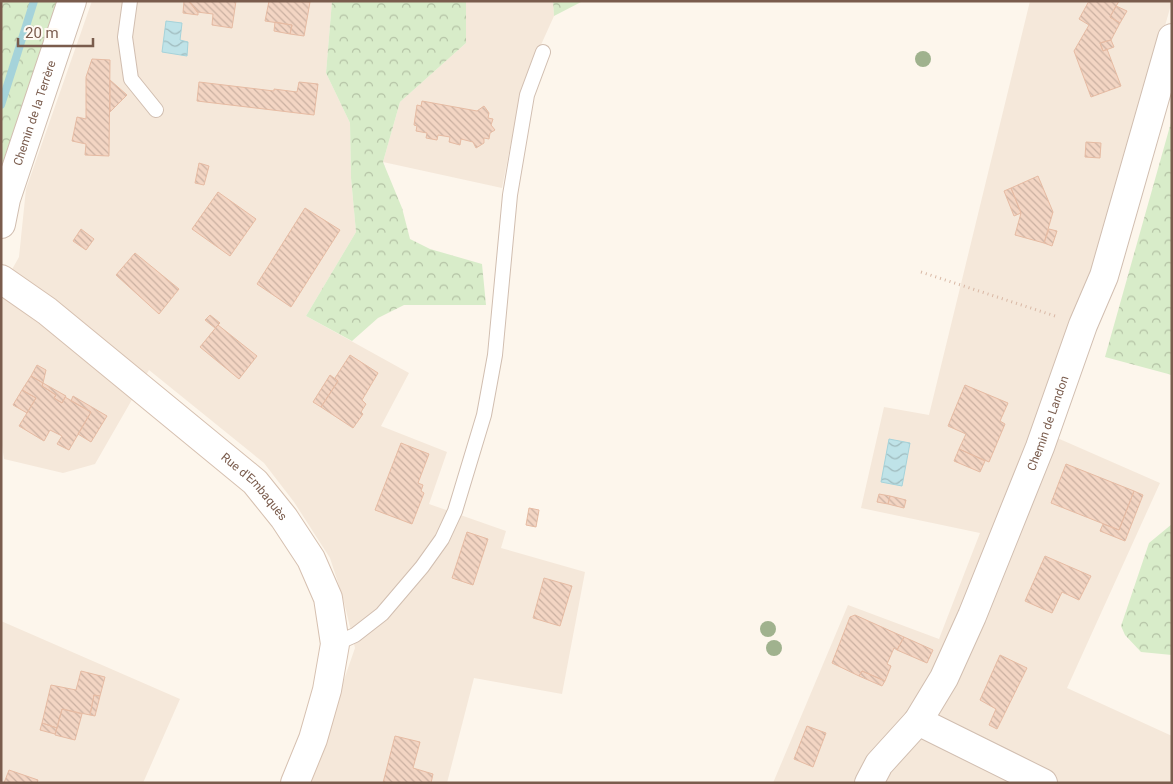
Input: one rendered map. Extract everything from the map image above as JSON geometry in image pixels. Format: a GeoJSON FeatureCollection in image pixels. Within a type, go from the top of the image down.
{"type":"FeatureCollection","features":[{"type":"Feature","properties":{"kind":"street","name":"Chemin de la Terrère"},"geometry":{"type":"LineString","coordinates":[[1,224],[6,199],[72,1]]}},
{"type":"Feature","properties":{"kind":"street","name":"Chemin de Landon"},"geometry":{"type":"LineString","coordinates":[[869,783],[879,764],[918,721],[944,678],[972,616],[1040,447],[1083,325],[1104,276],[1172,38]]}},
{"type":"Feature","properties":{"kind":"street","name":"Rue d'Embaquès"},"geometry":{"type":"LineString","coordinates":[[1,279],[47,311],[255,482],[284,518],[311,559],[328,598],[335,644],[327,690],[313,739],[294,783]]}},
{"type":"Feature","properties":{"kind":"street"},"geometry":{"type":"LineString","coordinates":[[918,721],[1043,783]]}},
{"type":"Feature","properties":{"kind":"lane"},"geometry":{"type":"LineString","coordinates":[[130,1],[126,37],[131,79],[156,110]]}},
{"type":"Feature","properties":{"kind":"lane"},"geometry":{"type":"LineString","coordinates":[[335,644],[355,635],[382,614],[422,567],[442,539],[455,512],[484,415],[494,355],[510,195],[527,95],[543,52]]}},
{"type":"Feature","properties":{"kind":"path"},"geometry":{"type":"LineString","coordinates":[[921,272],[1083,325]]}},
{"type":"Feature","properties":{"kind":"shaded area"},"geometry":{"type":"Polygon","coordinates":[[[92,1],[332,1],[326,73],[350,123],[351,178],[356,232],[306,316],[409,373],[381,426],[447,452],[429,504],[506,531],[501,548],[585,572],[562,694],[474,678],[447,783],[308,783],[355,648],[343,598],[330,558],[294,502],[264,463],[149,370],[95,464],[63,473],[4,459],[1,438],[1,289],[19,257],[26,189],[92,1]]]}},
{"type":"Feature","properties":{"kind":"shaded area"},"geometry":{"type":"Polygon","coordinates":[[[466,1],[553,1],[554,16],[522,87],[502,188],[383,162],[400,102],[466,43],[466,1]]]}},
{"type":"Feature","properties":{"kind":"shaded area"},"geometry":{"type":"Polygon","coordinates":[[[1030,1],[1172,1],[1116,200],[1039,430],[1160,483],[1067,688],[1172,736],[1172,783],[773,783],[848,605],[939,639],[980,533],[861,508],[884,407],[929,415],[1030,1]]]}},
{"type":"Feature","properties":{"kind":"shaded area"},"geometry":{"type":"Polygon","coordinates":[[[1,621],[180,699],[143,783],[1,783],[1,621]]]}},
{"type":"Feature","properties":{"kind":"green space"},"geometry":{"type":"Polygon","coordinates":[[[1,1],[58,1],[1,167],[1,1]]]}},
{"type":"Feature","properties":{"kind":"green space"},"geometry":{"type":"Polygon","coordinates":[[[332,1],[466,1],[466,43],[400,102],[383,162],[402,208],[410,239],[430,249],[482,264],[486,305],[404,305],[378,318],[352,341],[306,316],[356,232],[351,178],[350,123],[326,73],[332,1]]]}},
{"type":"Feature","properties":{"kind":"green space"},"geometry":{"type":"Polygon","coordinates":[[[553,1],[583,1],[554,16],[553,1]]]}},
{"type":"Feature","properties":{"kind":"green space"},"geometry":{"type":"Polygon","coordinates":[[[1172,119],[1172,375],[1105,357],[1172,119]]]}},
{"type":"Feature","properties":{"kind":"green space"},"geometry":{"type":"Polygon","coordinates":[[[1172,524],[1172,655],[1141,652],[1125,635],[1121,626],[1149,543],[1172,524]]]}},
{"type":"Feature","properties":{"kind":"water"},"geometry":{"type":"Polygon","coordinates":[[[166,21],[182,23],[180,40],[188,42],[187,56],[162,52],[166,21]]]}},
{"type":"Feature","properties":{"kind":"water"},"geometry":{"type":"Polygon","coordinates":[[[889,439],[910,443],[902,486],[881,482],[889,439]]]}},
{"type":"Feature","properties":{"kind":"building"},"geometry":{"type":"Polygon","coordinates":[[[184,1],[189,1],[198,12],[198,15],[183,13],[184,1]]]}},
{"type":"Feature","properties":{"kind":"building"},"geometry":{"type":"Polygon","coordinates":[[[189,1],[236,1],[232,28],[212,25],[213,14],[197,12],[189,1]]]}},
{"type":"Feature","properties":{"kind":"building"},"geometry":{"type":"Polygon","coordinates":[[[269,1],[310,2],[304,36],[290,34],[292,25],[265,21],[269,1]]]}},
{"type":"Feature","properties":{"kind":"building"},"geometry":{"type":"Polygon","coordinates":[[[1089,1],[1119,1],[1110,17],[1120,23],[1111,40],[1100,43],[1103,51],[1107,49],[1121,86],[1091,97],[1074,51],[1089,25],[1079,19],[1089,1]]]}},
{"type":"Feature","properties":{"kind":"building"},"geometry":{"type":"Polygon","coordinates":[[[1116,6],[1127,11],[1120,23],[1110,17],[1116,6]]]}},
{"type":"Feature","properties":{"kind":"building"},"geometry":{"type":"Polygon","coordinates":[[[275,22],[292,25],[290,34],[274,31],[275,22]]]}},
{"type":"Feature","properties":{"kind":"building"},"geometry":{"type":"Polygon","coordinates":[[[1111,40],[1114,47],[1103,51],[1100,43],[1111,40]]]}},
{"type":"Feature","properties":{"kind":"building"},"geometry":{"type":"Polygon","coordinates":[[[92,59],[110,60],[109,156],[85,155],[86,144],[72,141],[77,117],[86,119],[86,77],[92,59]]]}},
{"type":"Feature","properties":{"kind":"building"},"geometry":{"type":"Polygon","coordinates":[[[110,80],[127,95],[110,112],[110,80]]]}},
{"type":"Feature","properties":{"kind":"building"},"geometry":{"type":"Polygon","coordinates":[[[199,82],[297,92],[299,82],[318,84],[314,115],[197,101],[199,82]]]}},
{"type":"Feature","properties":{"kind":"building"},"geometry":{"type":"Polygon","coordinates":[[[422,101],[477,111],[484,106],[489,113],[488,118],[493,119],[491,125],[495,130],[490,133],[489,139],[484,138],[484,143],[476,148],[473,142],[461,139],[460,145],[449,142],[450,137],[438,135],[437,140],[426,138],[427,133],[416,131],[417,126],[414,125],[417,105],[421,106],[422,101]]]}},
{"type":"Feature","properties":{"kind":"building"},"geometry":{"type":"Polygon","coordinates":[[[1086,142],[1101,143],[1100,158],[1085,157],[1086,142]]]}},
{"type":"Feature","properties":{"kind":"building"},"geometry":{"type":"Polygon","coordinates":[[[199,163],[209,166],[204,185],[195,183],[199,163]]]}},
{"type":"Feature","properties":{"kind":"building"},"geometry":{"type":"Polygon","coordinates":[[[1038,176],[1053,212],[1044,243],[1015,235],[1021,213],[1011,188],[1038,176]]]}},
{"type":"Feature","properties":{"kind":"building"},"geometry":{"type":"Polygon","coordinates":[[[1011,188],[1021,213],[1014,216],[1004,191],[1011,188]]]}},
{"type":"Feature","properties":{"kind":"building"},"geometry":{"type":"Polygon","coordinates":[[[218,192],[256,219],[230,256],[192,229],[218,192]]]}},
{"type":"Feature","properties":{"kind":"building"},"geometry":{"type":"Polygon","coordinates":[[[305,208],[340,230],[291,307],[257,284],[305,208]]]}},
{"type":"Feature","properties":{"kind":"building"},"geometry":{"type":"Polygon","coordinates":[[[81,229],[94,239],[86,250],[73,241],[81,229]]]}},
{"type":"Feature","properties":{"kind":"building"},"geometry":{"type":"Polygon","coordinates":[[[1049,229],[1057,231],[1052,246],[1044,243],[1049,229]]]}},
{"type":"Feature","properties":{"kind":"building"},"geometry":{"type":"Polygon","coordinates":[[[135,253],[179,289],[159,314],[116,275],[135,253]]]}},
{"type":"Feature","properties":{"kind":"building"},"geometry":{"type":"Polygon","coordinates":[[[210,315],[220,323],[215,328],[205,320],[210,315]]]}},
{"type":"Feature","properties":{"kind":"building"},"geometry":{"type":"Polygon","coordinates":[[[218,325],[257,356],[239,379],[200,347],[218,325]]]}},
{"type":"Feature","properties":{"kind":"building"},"geometry":{"type":"Polygon","coordinates":[[[350,355],[378,373],[362,400],[366,404],[361,412],[363,414],[353,428],[321,407],[338,381],[335,378],[350,355]]]}},
{"type":"Feature","properties":{"kind":"building"},"geometry":{"type":"Polygon","coordinates":[[[37,365],[46,370],[43,383],[31,376],[37,365]]]}},
{"type":"Feature","properties":{"kind":"building"},"geometry":{"type":"Polygon","coordinates":[[[330,375],[338,381],[321,407],[313,402],[330,375]]]}},
{"type":"Feature","properties":{"kind":"building"},"geometry":{"type":"Polygon","coordinates":[[[31,376],[43,383],[42,386],[56,395],[54,398],[62,403],[65,397],[91,412],[69,450],[57,444],[62,436],[50,430],[44,441],[19,426],[36,398],[22,390],[31,376]]]}},
{"type":"Feature","properties":{"kind":"building"},"geometry":{"type":"Polygon","coordinates":[[[43,383],[66,396],[62,403],[54,398],[56,395],[42,386],[43,383]]]}},
{"type":"Feature","properties":{"kind":"building"},"geometry":{"type":"Polygon","coordinates":[[[965,385],[1008,403],[1000,421],[1005,424],[989,462],[959,449],[966,434],[948,426],[965,385]]]}},
{"type":"Feature","properties":{"kind":"building"},"geometry":{"type":"Polygon","coordinates":[[[22,390],[36,398],[27,413],[13,405],[22,390]]]}},
{"type":"Feature","properties":{"kind":"building"},"geometry":{"type":"Polygon","coordinates":[[[73,396],[107,416],[91,442],[78,434],[91,412],[71,401],[73,396]]]}},
{"type":"Feature","properties":{"kind":"building"},"geometry":{"type":"Polygon","coordinates":[[[401,443],[429,454],[418,483],[423,485],[421,491],[424,493],[412,524],[375,510],[401,443]]]}},
{"type":"Feature","properties":{"kind":"building"},"geometry":{"type":"Polygon","coordinates":[[[959,449],[985,461],[980,472],[954,461],[959,449]]]}},
{"type":"Feature","properties":{"kind":"building"},"geometry":{"type":"Polygon","coordinates":[[[1066,464],[1134,491],[1119,530],[1051,503],[1066,464]]]}},
{"type":"Feature","properties":{"kind":"building"},"geometry":{"type":"Polygon","coordinates":[[[1134,491],[1143,495],[1125,541],[1100,531],[1103,524],[1119,530],[1134,491]]]}},
{"type":"Feature","properties":{"kind":"building"},"geometry":{"type":"Polygon","coordinates":[[[879,494],[890,496],[888,504],[877,502],[879,494]]]}},
{"type":"Feature","properties":{"kind":"building"},"geometry":{"type":"Polygon","coordinates":[[[890,496],[906,500],[904,508],[888,504],[890,496]]]}},
{"type":"Feature","properties":{"kind":"building"},"geometry":{"type":"Polygon","coordinates":[[[529,508],[539,510],[536,527],[526,525],[529,508]]]}},
{"type":"Feature","properties":{"kind":"building"},"geometry":{"type":"Polygon","coordinates":[[[467,532],[488,539],[473,585],[452,578],[467,532]]]}},
{"type":"Feature","properties":{"kind":"building"},"geometry":{"type":"Polygon","coordinates":[[[1045,556],[1091,576],[1079,600],[1062,592],[1052,613],[1025,601],[1045,556]]]}},
{"type":"Feature","properties":{"kind":"building"},"geometry":{"type":"Polygon","coordinates":[[[544,578],[572,586],[560,626],[533,618],[544,578]]]}},
{"type":"Feature","properties":{"kind":"building"},"geometry":{"type":"Polygon","coordinates":[[[855,615],[904,637],[897,650],[894,648],[887,664],[891,666],[885,681],[862,671],[859,676],[832,663],[850,617],[855,615]]]}},
{"type":"Feature","properties":{"kind":"building"},"geometry":{"type":"Polygon","coordinates":[[[904,637],[933,650],[927,663],[897,650],[904,637]]]}},
{"type":"Feature","properties":{"kind":"building"},"geometry":{"type":"Polygon","coordinates":[[[1000,655],[1027,668],[997,729],[989,725],[996,709],[980,700],[1000,655]]]}},
{"type":"Feature","properties":{"kind":"building"},"geometry":{"type":"Polygon","coordinates":[[[81,671],[105,677],[100,696],[94,695],[90,715],[62,709],[57,728],[42,723],[51,685],[76,690],[81,671]]]}},
{"type":"Feature","properties":{"kind":"building"},"geometry":{"type":"Polygon","coordinates":[[[862,671],[885,681],[882,686],[859,676],[862,671]]]}},
{"type":"Feature","properties":{"kind":"building"},"geometry":{"type":"Polygon","coordinates":[[[94,695],[100,696],[95,716],[90,715],[94,695]]]}},
{"type":"Feature","properties":{"kind":"building"},"geometry":{"type":"Polygon","coordinates":[[[62,709],[82,714],[75,740],[55,735],[62,709]]]}},
{"type":"Feature","properties":{"kind":"building"},"geometry":{"type":"Polygon","coordinates":[[[42,723],[57,728],[55,734],[40,730],[42,723]]]}},
{"type":"Feature","properties":{"kind":"building"},"geometry":{"type":"Polygon","coordinates":[[[807,726],[826,733],[813,767],[794,759],[807,726]]]}},
{"type":"Feature","properties":{"kind":"building"},"geometry":{"type":"Polygon","coordinates":[[[395,736],[420,742],[413,768],[433,774],[431,783],[383,783],[395,736]]]}},
{"type":"Feature","properties":{"kind":"building"},"geometry":{"type":"Polygon","coordinates":[[[9,770],[38,780],[37,783],[4,783],[9,770]]]}},
{"type":"Feature","properties":{"kind":"waterway"},"geometry":{"type":"LineString","coordinates":[[1,105],[34,1]]}}]}
